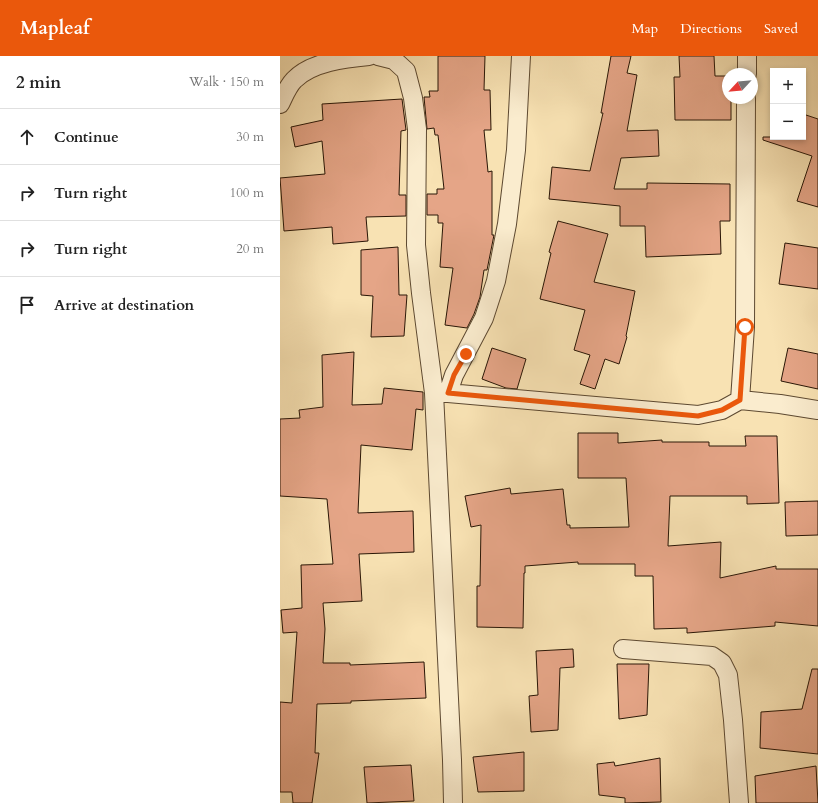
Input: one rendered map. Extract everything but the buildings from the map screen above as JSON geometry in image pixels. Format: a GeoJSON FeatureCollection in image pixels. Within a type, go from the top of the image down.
{"type":"FeatureCollection","features":[{"type":"Feature","properties":{"kind":"street"},"geometry":{"type":"LineString","coordinates":[[280,104],[294,80],[308,69],[344,58],[369,56]]}},
{"type":"Feature","properties":{"kind":"street"},"geometry":{"type":"LineString","coordinates":[[378,56],[394,60],[406,71],[413,98],[417,129],[416,245],[421,293],[441,393],[452,803]]}},
{"type":"Feature","properties":{"kind":"street"},"geometry":{"type":"LineString","coordinates":[[441,393],[454,375],[484,318],[496,281],[507,224],[516,150],[521,56]]}},
{"type":"Feature","properties":{"kind":"street"},"geometry":{"type":"LineString","coordinates":[[747,56],[747,68]]}},
{"type":"Feature","properties":{"kind":"street"},"geometry":{"type":"LineString","coordinates":[[740,400],[745,327],[746,104]]}},
{"type":"Feature","properties":{"kind":"street"},"geometry":{"type":"LineString","coordinates":[[441,393],[698,416],[722,410],[740,400],[818,410]]}},
{"type":"Feature","properties":{"kind":"street"},"geometry":{"type":"LineString","coordinates":[[623,649],[712,656],[722,663],[728,675],[739,803]]}},
{"type":"Feature","properties":{"kind":"route"},"geometry":{"type":"LineString","coordinates":[[466,354],[454,375],[448,393],[698,416],[722,410],[740,400],[745,327]]}}]}
